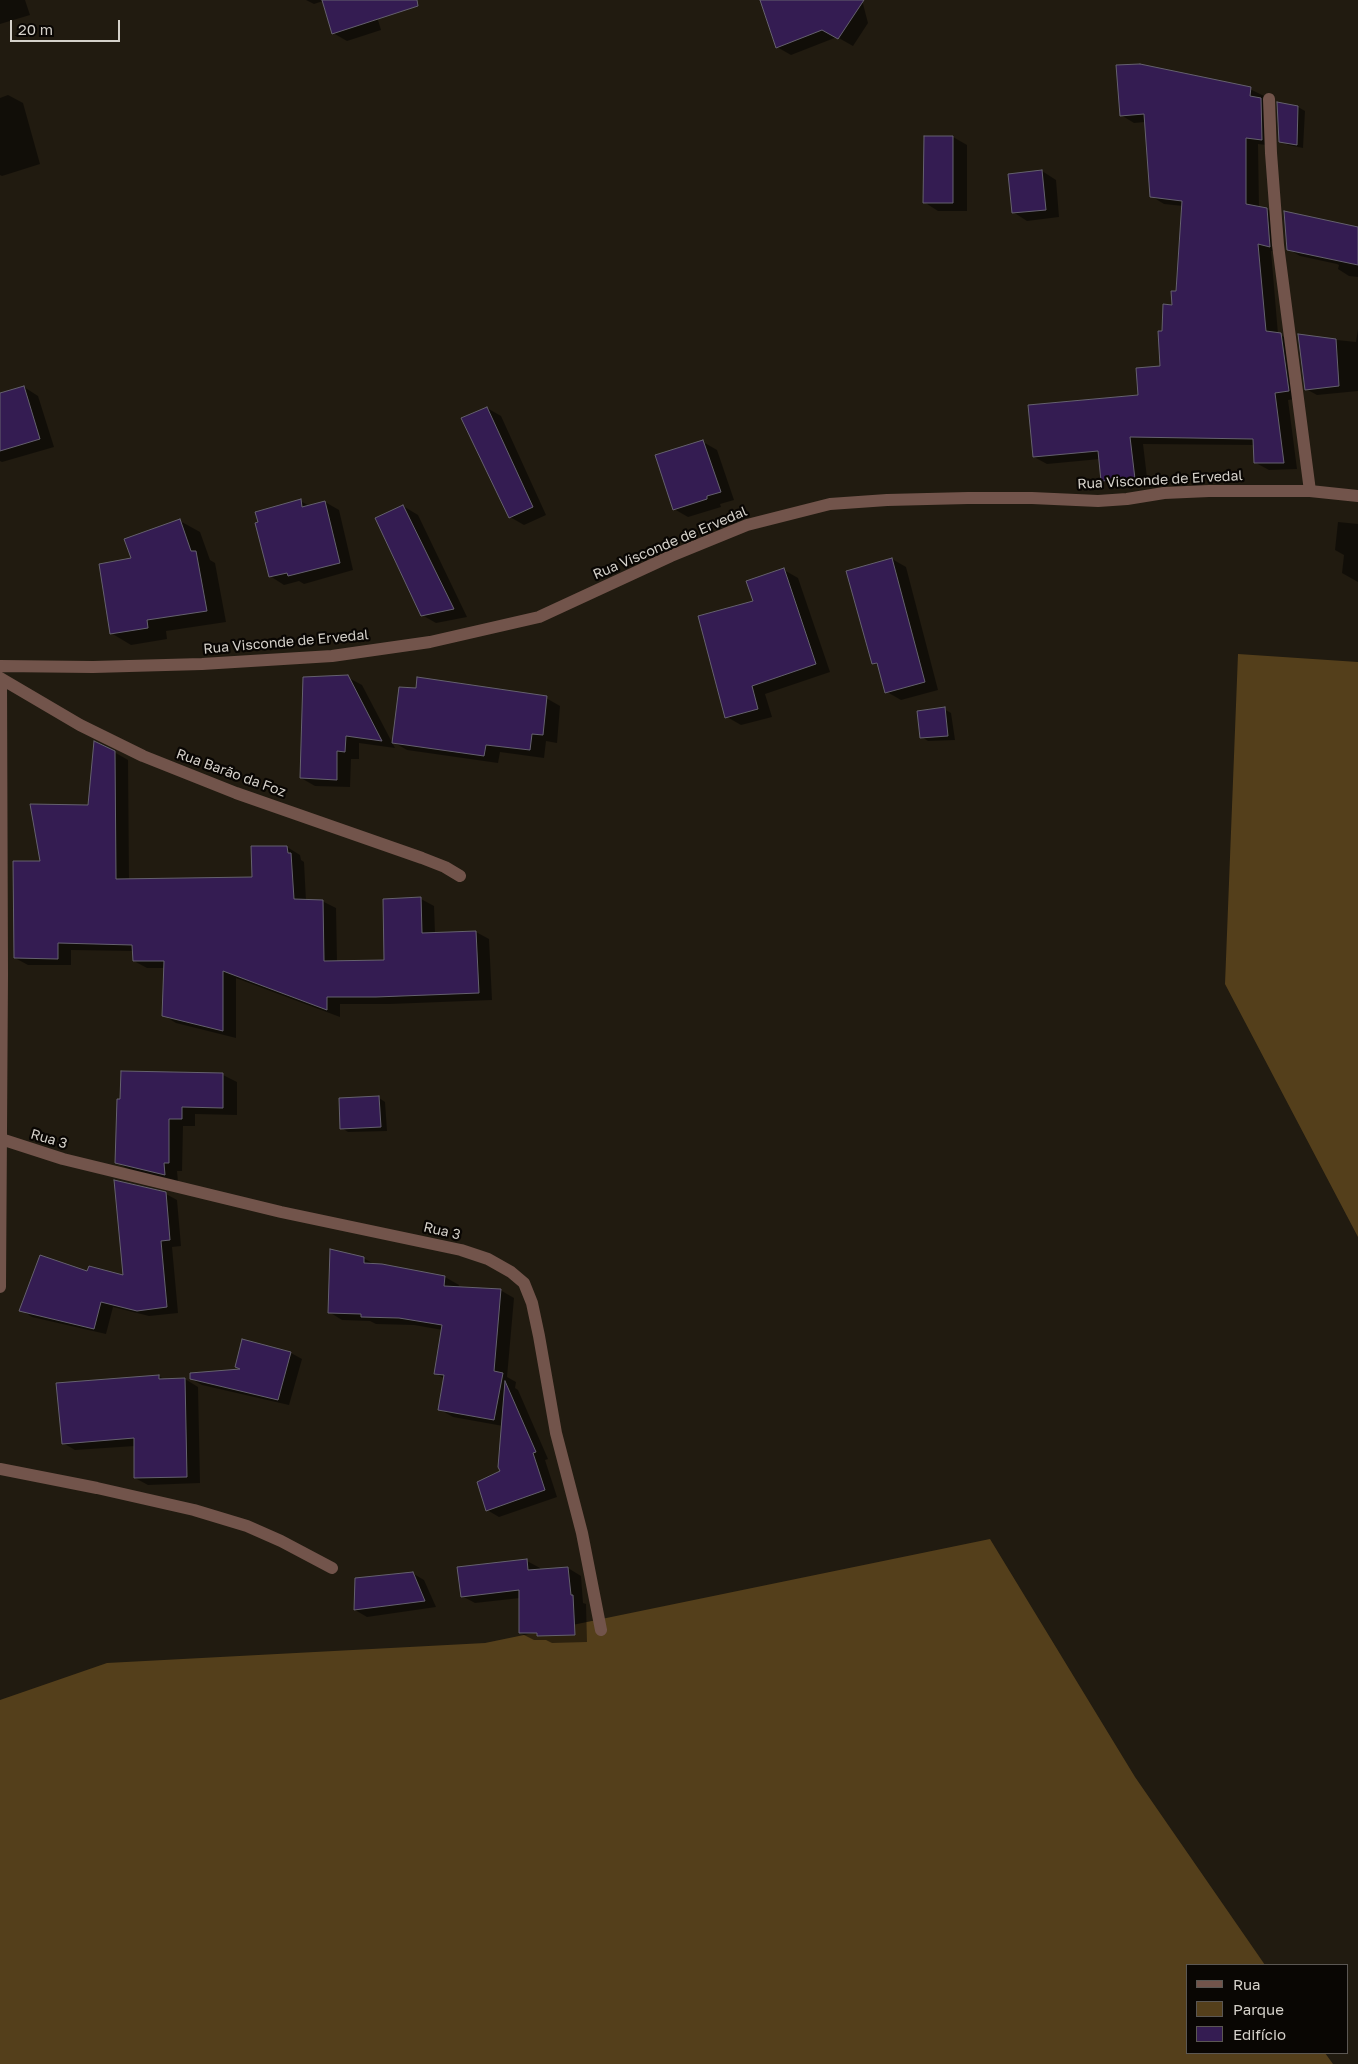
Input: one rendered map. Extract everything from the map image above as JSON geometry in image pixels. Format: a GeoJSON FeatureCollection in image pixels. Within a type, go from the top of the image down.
{"type":"FeatureCollection","features":[{"type":"Feature","properties":{"kind":"street"},"geometry":{"type":"LineString","coordinates":[[1269,99],[1278,246],[1310,491]]}},
{"type":"Feature","properties":{"kind":"street","name":"Rua Visconde de Ervedal"},"geometry":{"type":"LineString","coordinates":[[0,674],[93,667],[202,664],[332,656],[430,642],[539,617],[671,556],[747,525],[830,504],[887,500],[968,498],[1098,501],[1127,499],[1164,493],[1310,491],[1358,496]]}},
{"type":"Feature","properties":{"kind":"street"},"geometry":{"type":"LineString","coordinates":[[0,674],[0,1287]]}},
{"type":"Feature","properties":{"kind":"street","name":"Rua Barão da Foz"},"geometry":{"type":"LineString","coordinates":[[0,674],[80,725],[143,756],[236,793],[422,858],[445,867],[460,876]]}},
{"type":"Feature","properties":{"kind":"street","name":"Rua 3"},"geometry":{"type":"LineString","coordinates":[[1,1139],[64,1159],[281,1212],[461,1250],[488,1259],[511,1272],[524,1283],[532,1303],[556,1433],[580,1524],[601,1630]]}},
{"type":"Feature","properties":{"kind":"street"},"geometry":{"type":"LineString","coordinates":[[0,1469],[194,1510],[247,1526],[281,1541],[332,1568]]}},
{"type":"Feature","properties":{"kind":"green space"},"geometry":{"type":"Polygon","coordinates":[[[1238,654],[1358,662],[1358,1237],[1225,984],[1238,654]]]}},
{"type":"Feature","properties":{"kind":"green space"},"geometry":{"type":"Polygon","coordinates":[[[990,1539],[1135,1777],[1264,1964],[1186,1964],[1186,2054],[1326,2054],[1333,2064],[0,2064],[0,1700],[107,1663],[485,1643],[990,1539]]]}},
{"type":"Feature","properties":{"kind":"building"},"geometry":{"type":"Polygon","coordinates":[[[322,0],[417,0],[418,6],[332,34],[322,0]]]}},
{"type":"Feature","properties":{"kind":"building"},"geometry":{"type":"Polygon","coordinates":[[[760,0],[864,0],[838,39],[822,30],[776,48],[760,0]]]}},
{"type":"Feature","properties":{"kind":"building"},"geometry":{"type":"Polygon","coordinates":[[[1140,64],[1251,87],[1250,96],[1261,98],[1262,140],[1246,138],[1246,204],[1267,208],[1270,247],[1258,244],[1266,331],[1281,333],[1289,391],[1275,393],[1284,463],[1254,463],[1253,439],[1130,437],[1135,479],[1101,481],[1098,451],[1033,457],[1028,405],[1138,395],[1136,368],[1160,366],[1158,331],[1162,331],[1163,304],[1172,305],[1171,291],[1176,291],[1182,201],[1150,197],[1144,114],[1120,116],[1116,65],[1140,64]]]}},
{"type":"Feature","properties":{"kind":"building"},"geometry":{"type":"Polygon","coordinates":[[[1277,102],[1298,106],[1297,145],[1279,142],[1277,102]]]}},
{"type":"Feature","properties":{"kind":"building"},"geometry":{"type":"Polygon","coordinates":[[[924,136],[953,136],[953,203],[923,203],[924,136]]]}},
{"type":"Feature","properties":{"kind":"building"},"geometry":{"type":"Polygon","coordinates":[[[1042,170],[1046,210],[1012,213],[1008,174],[1042,170]]]}},
{"type":"Feature","properties":{"kind":"building"},"geometry":{"type":"Polygon","coordinates":[[[1284,211],[1358,227],[1358,265],[1287,250],[1284,211]]]}},
{"type":"Feature","properties":{"kind":"building"},"geometry":{"type":"Polygon","coordinates":[[[1298,334],[1336,339],[1339,386],[1305,390],[1298,334]]]}},
{"type":"Feature","properties":{"kind":"building"},"geometry":{"type":"Polygon","coordinates":[[[24,386],[40,439],[0,451],[0,393],[24,386]]]}},
{"type":"Feature","properties":{"kind":"building"},"geometry":{"type":"Polygon","coordinates":[[[487,407],[533,507],[509,518],[461,418],[487,407]]]}},
{"type":"Feature","properties":{"kind":"building"},"geometry":{"type":"Polygon","coordinates":[[[703,440],[721,492],[707,496],[707,499],[673,510],[655,455],[703,440]]]}},
{"type":"Feature","properties":{"kind":"building"},"geometry":{"type":"Polygon","coordinates":[[[301,499],[302,507],[325,501],[340,563],[288,576],[287,573],[269,577],[255,523],[258,522],[255,512],[301,499]]]}},
{"type":"Feature","properties":{"kind":"building"},"geometry":{"type":"Polygon","coordinates":[[[403,505],[454,609],[421,616],[375,518],[403,505]]]}},
{"type":"Feature","properties":{"kind":"building"},"geometry":{"type":"Polygon","coordinates":[[[180,519],[191,551],[196,551],[207,611],[147,620],[148,628],[110,634],[99,564],[131,558],[124,539],[180,519]]]}},
{"type":"Feature","properties":{"kind":"building"},"geometry":{"type":"Polygon","coordinates":[[[892,558],[925,682],[885,693],[877,663],[872,664],[846,571],[892,558]]]}},
{"type":"Feature","properties":{"kind":"building"},"geometry":{"type":"Polygon","coordinates":[[[784,568],[816,664],[752,686],[758,709],[725,718],[698,616],[753,601],[746,581],[784,568]]]}},
{"type":"Feature","properties":{"kind":"building"},"geometry":{"type":"Polygon","coordinates":[[[348,675],[382,741],[346,736],[345,752],[337,751],[337,780],[300,778],[303,677],[348,675]]]}},
{"type":"Feature","properties":{"kind":"building"},"geometry":{"type":"Polygon","coordinates":[[[417,677],[547,696],[543,735],[532,734],[530,750],[486,745],[484,756],[392,743],[399,687],[416,688],[417,677]]]}},
{"type":"Feature","properties":{"kind":"building"},"geometry":{"type":"Polygon","coordinates":[[[945,707],[948,736],[920,738],[917,711],[945,707]]]}},
{"type":"Feature","properties":{"kind":"building"},"geometry":{"type":"Polygon","coordinates":[[[94,741],[115,751],[116,879],[252,877],[251,846],[287,846],[288,853],[291,853],[294,899],[323,900],[324,961],[384,960],[383,899],[421,897],[422,933],[476,931],[479,993],[327,997],[327,1010],[223,971],[223,1031],[162,1016],[164,961],[133,961],[132,945],[58,943],[58,959],[14,958],[13,861],[40,861],[30,804],[88,805],[94,741]]]}},
{"type":"Feature","properties":{"kind":"building"},"geometry":{"type":"Polygon","coordinates":[[[121,1071],[223,1073],[223,1108],[182,1107],[182,1119],[169,1119],[169,1163],[164,1163],[165,1175],[115,1163],[117,1099],[120,1099],[121,1071]]]}},
{"type":"Feature","properties":{"kind":"building"},"geometry":{"type":"Polygon","coordinates":[[[379,1096],[381,1127],[340,1129],[339,1098],[379,1096]]]}},
{"type":"Feature","properties":{"kind":"building"},"geometry":{"type":"Polygon","coordinates":[[[114,1180],[166,1192],[170,1240],[161,1241],[167,1307],[137,1311],[101,1302],[94,1329],[19,1311],[40,1255],[87,1271],[89,1266],[123,1275],[114,1180]]]}},
{"type":"Feature","properties":{"kind":"building"},"geometry":{"type":"Polygon","coordinates":[[[330,1249],[364,1257],[364,1263],[382,1264],[445,1276],[444,1286],[501,1289],[494,1371],[503,1373],[494,1420],[438,1410],[444,1375],[434,1374],[442,1325],[399,1318],[361,1317],[361,1314],[328,1313],[330,1249]]]}},
{"type":"Feature","properties":{"kind":"building"},"geometry":{"type":"Polygon","coordinates":[[[242,1339],[291,1352],[278,1400],[190,1379],[190,1373],[240,1369],[235,1367],[242,1339]]]}},
{"type":"Feature","properties":{"kind":"building"},"geometry":{"type":"Polygon","coordinates":[[[159,1375],[159,1379],[185,1378],[187,1477],[134,1478],[134,1438],[62,1444],[56,1383],[159,1375]]]}},
{"type":"Feature","properties":{"kind":"building"},"geometry":{"type":"Polygon","coordinates":[[[505,1381],[536,1452],[533,1453],[545,1490],[486,1511],[477,1482],[500,1471],[498,1467],[505,1381]]]}},
{"type":"Feature","properties":{"kind":"building"},"geometry":{"type":"Polygon","coordinates":[[[527,1559],[528,1570],[568,1567],[571,1595],[573,1595],[575,1635],[537,1636],[537,1633],[519,1633],[519,1590],[461,1597],[457,1567],[527,1559]]]}},
{"type":"Feature","properties":{"kind":"building"},"geometry":{"type":"Polygon","coordinates":[[[413,1572],[425,1601],[354,1610],[355,1578],[413,1572]]]}}]}
